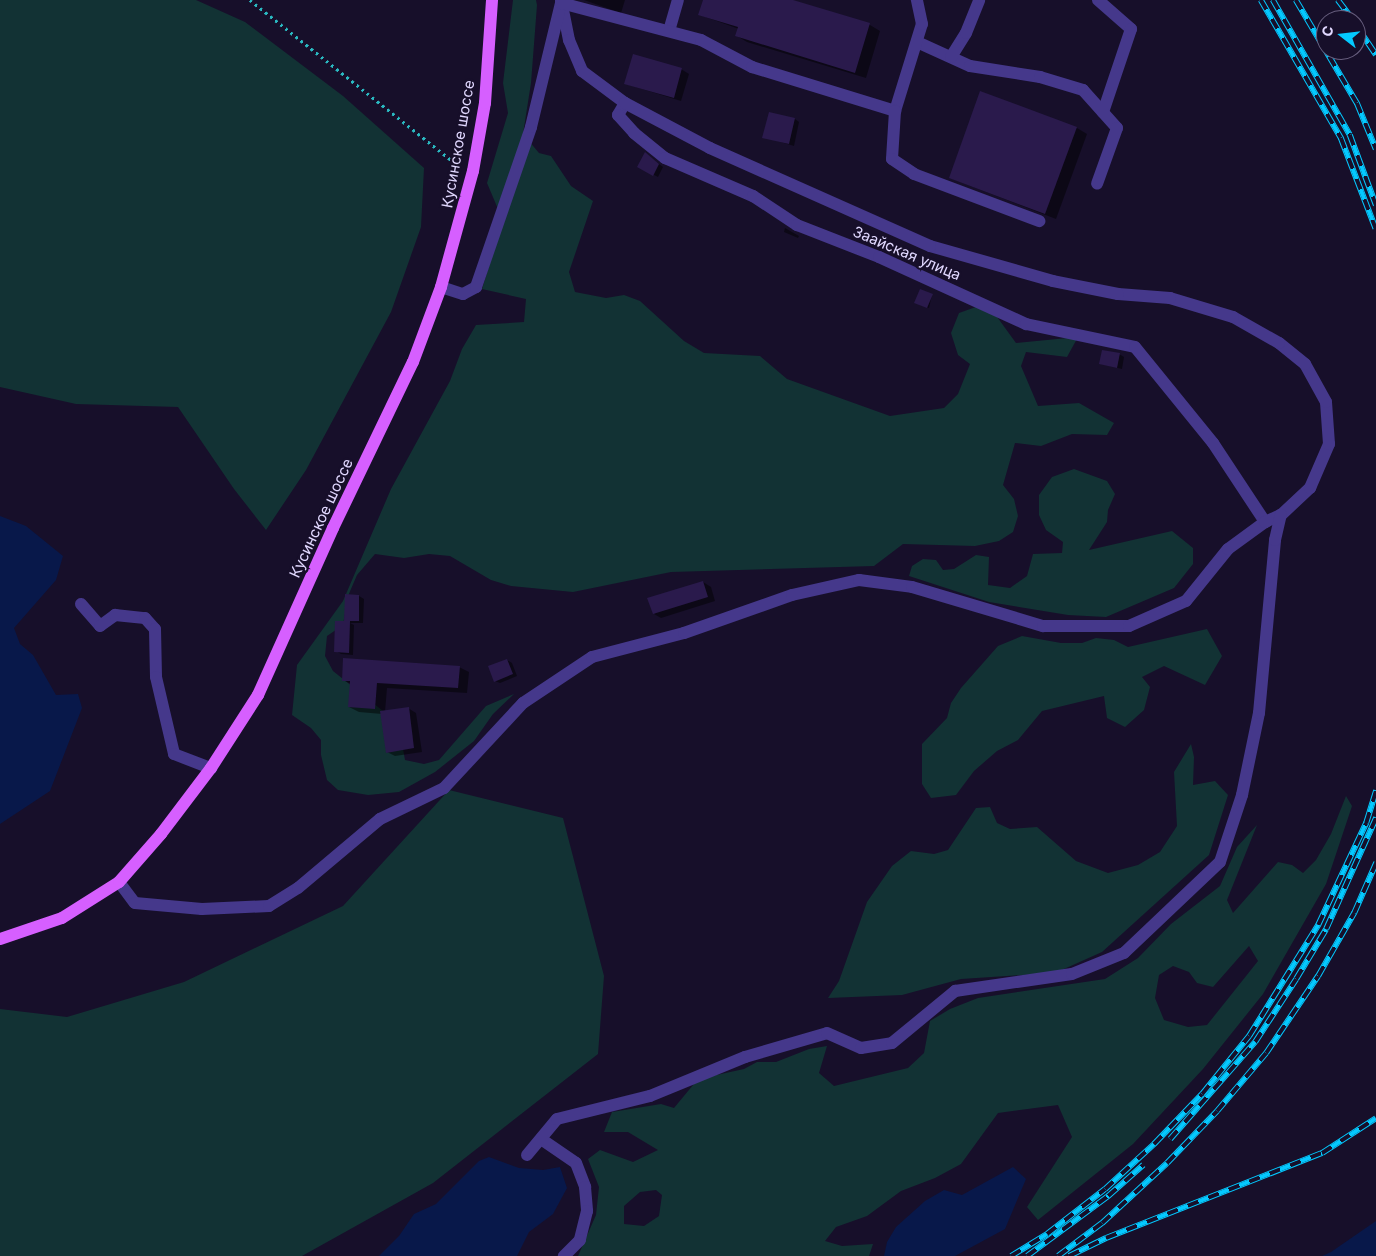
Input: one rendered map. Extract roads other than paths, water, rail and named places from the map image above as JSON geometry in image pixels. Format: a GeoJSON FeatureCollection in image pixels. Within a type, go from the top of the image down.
{"type":"FeatureCollection","features":[{"type":"Feature","properties":{"kind":"main road","name":"Кусинское шоссе"},"geometry":{"type":"LineString","coordinates":[[0,939],[62,918],[119,882],[161,834],[211,768],[258,695],[333,528],[413,362],[441,286],[474,172],[485,103],[492,0]]}},
{"type":"Feature","properties":{"kind":"street"},"geometry":{"type":"LineString","coordinates":[[669,31],[678,0]]}},
{"type":"Feature","properties":{"kind":"street"},"geometry":{"type":"LineString","coordinates":[[917,0],[922,24],[895,111],[892,159],[914,174],[1039,221]]}},
{"type":"Feature","properties":{"kind":"street"},"geometry":{"type":"LineString","coordinates":[[951,57],[966,33],[979,0]]}},
{"type":"Feature","properties":{"kind":"street"},"geometry":{"type":"LineString","coordinates":[[1098,0],[1131,29],[1103,112]]}},
{"type":"Feature","properties":{"kind":"street"},"geometry":{"type":"LineString","coordinates":[[560,1],[701,40],[752,67],[895,111]]}},
{"type":"Feature","properties":{"kind":"street"},"geometry":{"type":"LineString","coordinates":[[119,882],[135,903],[202,909],[269,906],[298,888],[380,819],[444,788],[523,703],[592,657],[684,633],[792,596],[859,580],[912,587],[1043,626],[1129,626],[1186,601],[1228,549],[1265,522],[1281,515],[1310,488],[1329,444],[1326,402],[1305,364],[1279,343],[1233,317],[1170,298],[1118,294],[1053,281],[930,246],[710,148],[625,103],[582,71],[569,40],[560,1]]}},
{"type":"Feature","properties":{"kind":"street"},"geometry":{"type":"LineString","coordinates":[[441,286],[463,294],[476,286],[530,127],[560,1]]}},
{"type":"Feature","properties":{"kind":"street"},"geometry":{"type":"LineString","coordinates":[[917,42],[970,66],[1040,77],[1082,90],[1118,128],[1097,184]]}},
{"type":"Feature","properties":{"kind":"street","name":"Заайская улица"},"geometry":{"type":"LineString","coordinates":[[625,103],[618,114],[634,133],[665,158],[753,196],[797,225],[879,258],[1026,324],[1135,347],[1213,443],[1265,522]]}},
{"type":"Feature","properties":{"kind":"street"},"geometry":{"type":"LineString","coordinates":[[527,1156],[557,1119],[650,1096],[745,1057],[827,1033],[861,1048],[892,1043],[955,991],[1072,974],[1124,953],[1220,862],[1242,795],[1259,712],[1275,540],[1281,515]]}},
{"type":"Feature","properties":{"kind":"street"},"geometry":{"type":"LineString","coordinates":[[81,604],[100,626],[115,615],[145,618],[155,629],[156,677],[174,754],[211,768]]}},
{"type":"Feature","properties":{"kind":"street"},"geometry":{"type":"LineString","coordinates":[[541,1139],[576,1162],[584,1187],[587,1211],[580,1240],[564,1256]]}},
{"type":"Feature","properties":{"kind":"railway"},"geometry":{"type":"LineString","coordinates":[[1261,0],[1341,138],[1376,229]]}},
{"type":"Feature","properties":{"kind":"railway"},"geometry":{"type":"LineString","coordinates":[[1273,0],[1350,135],[1376,205]]}},
{"type":"Feature","properties":{"kind":"railway"},"geometry":{"type":"LineString","coordinates":[[1296,0],[1357,103],[1376,149]]}},
{"type":"Feature","properties":{"kind":"railway"},"geometry":{"type":"LineString","coordinates":[[1338,0],[1346,10]]}},
{"type":"Feature","properties":{"kind":"railway"},"geometry":{"type":"LineString","coordinates":[[1366,40],[1376,55]]}},
{"type":"Feature","properties":{"kind":"railway"},"geometry":{"type":"LineString","coordinates":[[1011,1256],[1047,1234],[1105,1189],[1154,1144],[1202,1094],[1249,1036],[1318,925],[1366,823],[1376,791]]}},
{"type":"Feature","properties":{"kind":"railway"},"geometry":{"type":"LineString","coordinates":[[1170,1139],[1255,1042],[1296,979],[1326,929],[1376,818]]}},
{"type":"Feature","properties":{"kind":"railway"},"geometry":{"type":"LineString","coordinates":[[1058,1256],[1102,1223],[1167,1163],[1217,1111],[1266,1053],[1318,976],[1354,913],[1376,863]]}},
{"type":"Feature","properties":{"kind":"railway"},"geometry":{"type":"LineString","coordinates":[[1069,1256],[1106,1238],[1322,1153],[1376,1118]]}},
{"type":"Feature","properties":{"kind":"railway"},"geometry":{"type":"LineString","coordinates":[[1027,1256],[1108,1196],[1143,1165]]}}]}
